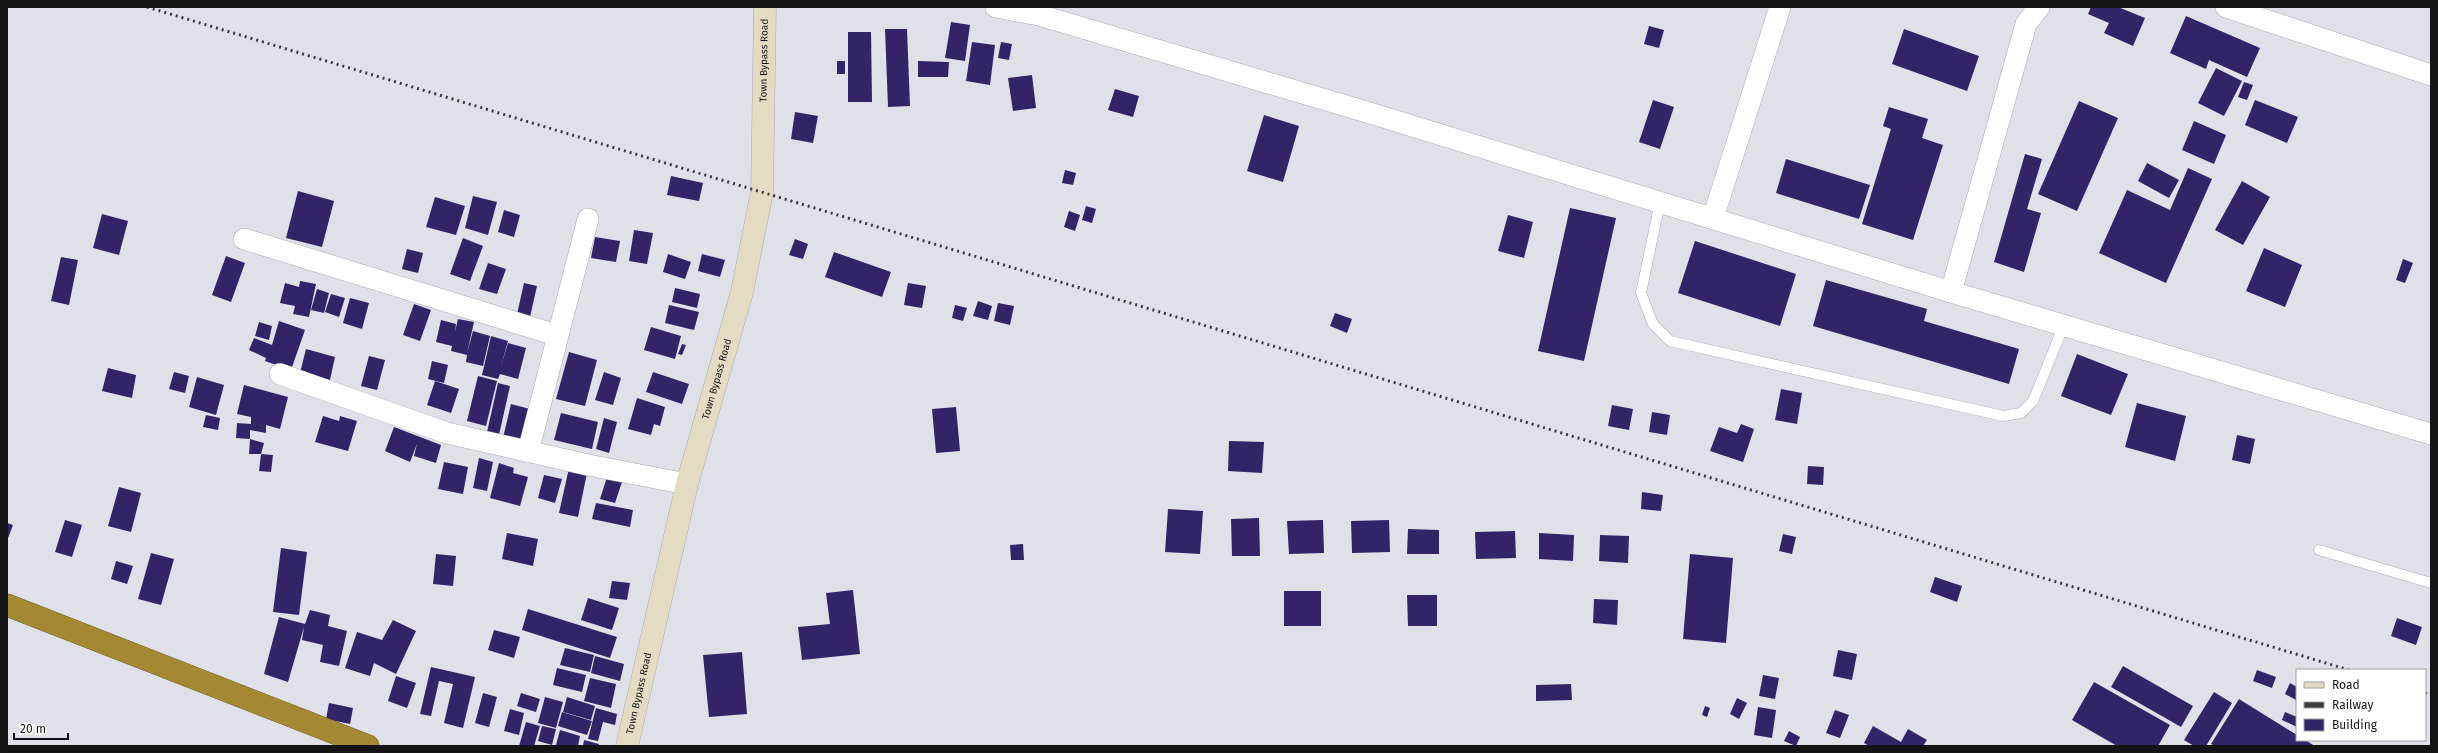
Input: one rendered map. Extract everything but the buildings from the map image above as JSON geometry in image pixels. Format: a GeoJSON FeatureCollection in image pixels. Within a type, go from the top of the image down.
{"type":"FeatureCollection","features":[{"type":"Feature","properties":{"kind":"highway"},"geometry":{"type":"LineString","coordinates":[[7,605],[368,746]]}},
{"type":"Feature","properties":{"kind":"main road","name":"Town Bypass Road"},"geometry":{"type":"LineString","coordinates":[[627,746],[687,484],[742,292],[762,192],[765,7]]}},
{"type":"Feature","properties":{"kind":"street"},"geometry":{"type":"LineString","coordinates":[[996,7],[1039,16],[1355,108],[1951,292],[2431,434]]}},
{"type":"Feature","properties":{"kind":"street"},"geometry":{"type":"LineString","coordinates":[[1713,218],[1780,7]]}},
{"type":"Feature","properties":{"kind":"street"},"geometry":{"type":"LineString","coordinates":[[1951,292],[2026,24],[2039,7]]}},
{"type":"Feature","properties":{"kind":"street"},"geometry":{"type":"LineString","coordinates":[[2226,7],[2431,75]]}},
{"type":"Feature","properties":{"kind":"street"},"geometry":{"type":"LineString","coordinates":[[528,452],[556,335],[588,219]]}},
{"type":"Feature","properties":{"kind":"street"},"geometry":{"type":"LineString","coordinates":[[244,238],[556,335]]}},
{"type":"Feature","properties":{"kind":"street"},"geometry":{"type":"LineString","coordinates":[[280,374],[447,433],[528,452],[687,484]]}},
{"type":"Feature","properties":{"kind":"lane"},"geometry":{"type":"LineString","coordinates":[[1660,202],[1641,293],[1653,324],[1670,341],[2003,416],[2021,413],[2033,401],[2064,325]]}},
{"type":"Feature","properties":{"kind":"lane"},"geometry":{"type":"LineString","coordinates":[[2320,550],[2431,583]]}},
{"type":"Feature","properties":{"kind":"railway"},"geometry":{"type":"LineString","coordinates":[[147,7],[2346,669]]}},
{"type":"Feature","properties":{"kind":"railway"},"geometry":{"type":"LineString","coordinates":[[2426,693],[2431,695]]}}]}
